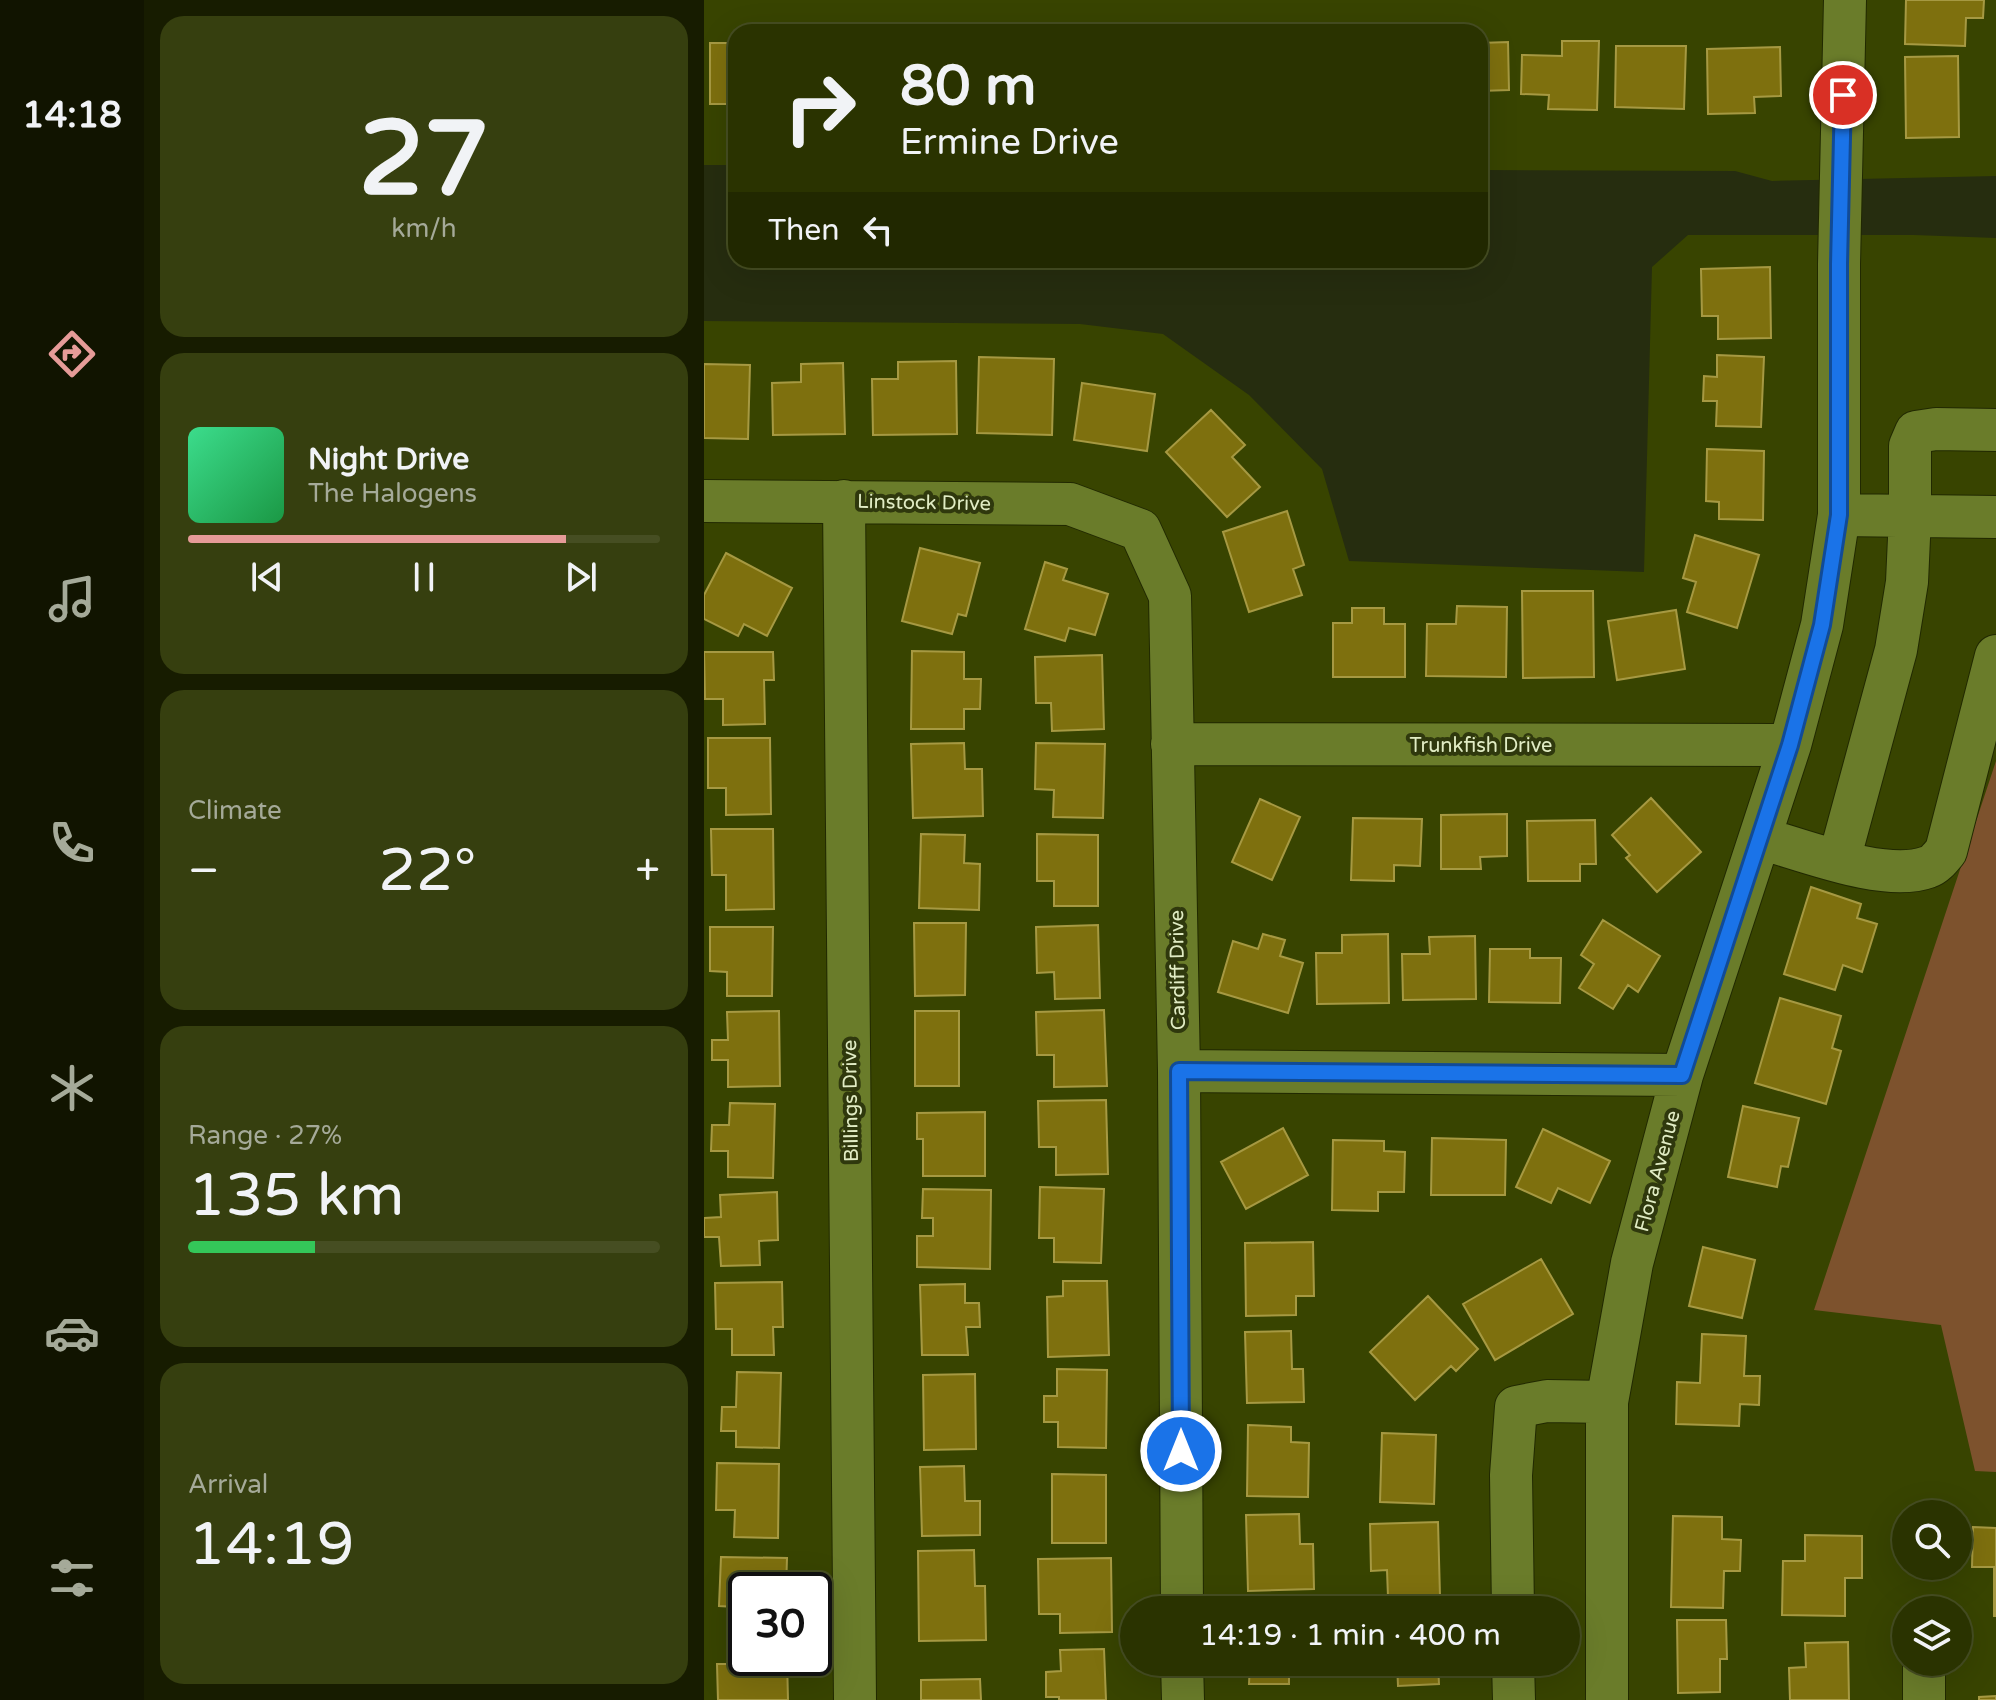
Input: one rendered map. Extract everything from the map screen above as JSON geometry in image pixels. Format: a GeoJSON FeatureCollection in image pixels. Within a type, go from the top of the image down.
{"type":"FeatureCollection","features":[{"type":"Feature","properties":{"kind":"street","name":"Flora Avenue"},"geometry":{"type":"LineString","coordinates":[[1607,1700],[1607,1402],[1632,1263],[1682,1075],[1790,745],[1822,625],[1839,515],[1839,264],[1845,0]]}},
{"type":"Feature","properties":{"kind":"street"},"geometry":{"type":"LineString","coordinates":[[1839,860],[1896,650],[1907,582],[1910,446],[1916,432],[1936,429],[1996,430]]}},
{"type":"Feature","properties":{"kind":"street","name":"Linstock Drive"},"geometry":{"type":"LineString","coordinates":[[704,501],[1070,504],[1140,530]]}},
{"type":"Feature","properties":{"kind":"street","name":"Billings Drive"},"geometry":{"type":"LineString","coordinates":[[844,501],[855,1700]]}},
{"type":"Feature","properties":{"kind":"street"},"geometry":{"type":"LineString","coordinates":[[1839,515],[1996,517]]}},
{"type":"Feature","properties":{"kind":"street","name":"Cardiff Drive"},"geometry":{"type":"LineString","coordinates":[[1140,530],[1170,596],[1179,1071],[1182,1596]]}},
{"type":"Feature","properties":{"kind":"street"},"geometry":{"type":"LineString","coordinates":[[1760,838],[1874,869],[1905,873],[1932,866],[1946,851],[1996,656]]}},
{"type":"Feature","properties":{"kind":"street","name":"Trunkfish Drive"},"geometry":{"type":"LineString","coordinates":[[1172,744],[1790,745]]}},
{"type":"Feature","properties":{"kind":"street"},"geometry":{"type":"LineString","coordinates":[[1179,1071],[1682,1075]]}},
{"type":"Feature","properties":{"kind":"street"},"geometry":{"type":"LineString","coordinates":[[1513,1596],[1511,1475],[1516,1407],[1547,1401],[1607,1402]]}},
{"type":"Feature","properties":{"kind":"street"},"geometry":{"type":"LineString","coordinates":[[1182,1676],[1183,1700]]}},
{"type":"Feature","properties":{"kind":"street"},"geometry":{"type":"LineString","coordinates":[[1513,1676],[1514,1700]]}},
{"type":"Feature","properties":{"kind":"street"},"geometry":{"type":"LineString","coordinates":[[1924,1676],[1924,1700]]}},
{"type":"Feature","properties":{"kind":"shaded area"},"geometry":{"type":"Polygon","coordinates":[[[704,165],[728,165],[728,268],[1488,268],[1488,170],[1735,171],[1772,181],[1996,176],[1996,238],[1688,235],[1652,267],[1644,572],[1349,561],[1322,469],[1249,395],[1163,334],[1080,324],[704,321],[704,165]]]}},
{"type":"Feature","properties":{"kind":"shaded area"},"geometry":{"type":"Polygon","coordinates":[[[1996,761],[1996,1472],[1975,1471],[1941,1325],[1814,1310],[1996,761]]]}},
{"type":"Feature","properties":{"kind":"building"},"geometry":{"type":"Polygon","coordinates":[[[1906,0],[1984,0],[1983,18],[1966,18],[1965,46],[1905,44],[1906,0]]]}},
{"type":"Feature","properties":{"kind":"building"},"geometry":{"type":"Polygon","coordinates":[[[1562,41],[1599,41],[1597,110],[1548,109],[1549,95],[1521,94],[1522,55],[1562,56],[1562,41]]]}},
{"type":"Feature","properties":{"kind":"building"},"geometry":{"type":"Polygon","coordinates":[[[1508,42],[1509,90],[1488,91],[1488,43],[1508,42]]]}},
{"type":"Feature","properties":{"kind":"building"},"geometry":{"type":"Polygon","coordinates":[[[710,43],[728,43],[728,104],[710,104],[710,43]]]}},
{"type":"Feature","properties":{"kind":"building"},"geometry":{"type":"Polygon","coordinates":[[[1616,46],[1686,46],[1684,109],[1615,107],[1616,46]]]}},
{"type":"Feature","properties":{"kind":"building"},"geometry":{"type":"Polygon","coordinates":[[[1780,47],[1781,96],[1754,97],[1755,113],[1708,114],[1707,49],[1780,47]]]}},
{"type":"Feature","properties":{"kind":"building"},"geometry":{"type":"Polygon","coordinates":[[[1958,56],[1959,137],[1906,138],[1905,57],[1958,56]]]}},
{"type":"Feature","properties":{"kind":"building"},"geometry":{"type":"Polygon","coordinates":[[[1770,267],[1771,338],[1718,339],[1718,316],[1702,316],[1701,269],[1770,267]]]}},
{"type":"Feature","properties":{"kind":"building"},"geometry":{"type":"Polygon","coordinates":[[[1717,355],[1764,357],[1761,427],[1716,426],[1717,401],[1703,401],[1704,376],[1717,377],[1717,355]]]}},
{"type":"Feature","properties":{"kind":"building"},"geometry":{"type":"Polygon","coordinates":[[[979,357],[1054,359],[1052,435],[977,433],[979,357]]]}},
{"type":"Feature","properties":{"kind":"building"},"geometry":{"type":"Polygon","coordinates":[[[956,361],[957,434],[873,435],[872,379],[898,379],[898,362],[956,361]]]}},
{"type":"Feature","properties":{"kind":"building"},"geometry":{"type":"Polygon","coordinates":[[[843,363],[845,434],[773,435],[772,383],[801,382],[801,364],[843,363]]]}},
{"type":"Feature","properties":{"kind":"building"},"geometry":{"type":"Polygon","coordinates":[[[704,364],[750,365],[748,439],[704,438],[704,364]]]}},
{"type":"Feature","properties":{"kind":"building"},"geometry":{"type":"Polygon","coordinates":[[[1082,383],[1155,394],[1147,451],[1074,440],[1082,383]]]}},
{"type":"Feature","properties":{"kind":"building"},"geometry":{"type":"Polygon","coordinates":[[[1211,410],[1245,445],[1232,457],[1260,487],[1227,517],[1166,452],[1211,410]]]}},
{"type":"Feature","properties":{"kind":"building"},"geometry":{"type":"Polygon","coordinates":[[[1707,449],[1764,451],[1763,520],[1719,519],[1719,502],[1706,501],[1707,449]]]}},
{"type":"Feature","properties":{"kind":"building"},"geometry":{"type":"Polygon","coordinates":[[[1287,511],[1304,565],[1293,569],[1302,595],[1249,612],[1223,532],[1287,511]]]}},
{"type":"Feature","properties":{"kind":"building"},"geometry":{"type":"Polygon","coordinates":[[[1695,535],[1759,555],[1737,628],[1687,612],[1696,582],[1683,578],[1695,535]]]}},
{"type":"Feature","properties":{"kind":"building"},"geometry":{"type":"Polygon","coordinates":[[[920,548],[980,563],[966,616],[958,614],[952,634],[902,621],[920,548]]]}},
{"type":"Feature","properties":{"kind":"building"},"geometry":{"type":"Polygon","coordinates":[[[726,553],[792,588],[767,636],[744,624],[738,636],[704,619],[704,595],[726,553]]]}},
{"type":"Feature","properties":{"kind":"building"},"geometry":{"type":"Polygon","coordinates":[[[1045,562],[1067,569],[1063,580],[1108,594],[1095,635],[1069,628],[1065,641],[1025,629],[1045,562]]]}},
{"type":"Feature","properties":{"kind":"building"},"geometry":{"type":"Polygon","coordinates":[[[1522,591],[1593,591],[1594,677],[1523,678],[1522,591]]]}},
{"type":"Feature","properties":{"kind":"building"},"geometry":{"type":"Polygon","coordinates":[[[1457,606],[1507,607],[1506,677],[1426,676],[1427,624],[1456,624],[1457,606]]]}},
{"type":"Feature","properties":{"kind":"building"},"geometry":{"type":"Polygon","coordinates":[[[1352,608],[1384,608],[1384,624],[1405,624],[1405,677],[1333,677],[1333,623],[1352,623],[1352,608]]]}},
{"type":"Feature","properties":{"kind":"building"},"geometry":{"type":"Polygon","coordinates":[[[1676,610],[1685,669],[1617,680],[1608,621],[1676,610]]]}},
{"type":"Feature","properties":{"kind":"building"},"geometry":{"type":"Polygon","coordinates":[[[912,651],[964,652],[964,679],[981,679],[980,709],[964,709],[964,729],[911,729],[912,651]]]}},
{"type":"Feature","properties":{"kind":"building"},"geometry":{"type":"Polygon","coordinates":[[[704,652],[773,652],[774,680],[764,680],[765,724],[723,725],[723,699],[705,699],[704,652]]]}},
{"type":"Feature","properties":{"kind":"building"},"geometry":{"type":"Polygon","coordinates":[[[1102,655],[1104,729],[1052,731],[1051,703],[1036,703],[1035,657],[1102,655]]]}},
{"type":"Feature","properties":{"kind":"building"},"geometry":{"type":"Polygon","coordinates":[[[708,738],[770,738],[771,814],[726,815],[726,788],[708,788],[708,738]]]}},
{"type":"Feature","properties":{"kind":"building"},"geometry":{"type":"Polygon","coordinates":[[[964,743],[965,769],[982,769],[983,816],[913,818],[911,744],[964,743]]]}},
{"type":"Feature","properties":{"kind":"building"},"geometry":{"type":"Polygon","coordinates":[[[1036,743],[1105,744],[1103,818],[1053,817],[1054,790],[1035,789],[1036,743]]]}},
{"type":"Feature","properties":{"kind":"building"},"geometry":{"type":"Polygon","coordinates":[[[1651,798],[1701,852],[1657,892],[1626,858],[1630,855],[1612,835],[1651,798]]]}},
{"type":"Feature","properties":{"kind":"building"},"geometry":{"type":"Polygon","coordinates":[[[1260,799],[1300,817],[1272,880],[1232,862],[1260,799]]]}},
{"type":"Feature","properties":{"kind":"building"},"geometry":{"type":"Polygon","coordinates":[[[1507,814],[1507,856],[1480,857],[1481,869],[1441,869],[1441,815],[1507,814]]]}},
{"type":"Feature","properties":{"kind":"building"},"geometry":{"type":"Polygon","coordinates":[[[1353,818],[1422,819],[1420,866],[1394,865],[1394,881],[1351,880],[1353,818]]]}},
{"type":"Feature","properties":{"kind":"building"},"geometry":{"type":"Polygon","coordinates":[[[1595,820],[1596,864],[1580,864],[1580,881],[1528,881],[1527,821],[1595,820]]]}},
{"type":"Feature","properties":{"kind":"building"},"geometry":{"type":"Polygon","coordinates":[[[711,829],[773,829],[774,909],[726,910],[726,875],[712,875],[711,829]]]}},
{"type":"Feature","properties":{"kind":"building"},"geometry":{"type":"Polygon","coordinates":[[[921,834],[965,835],[964,863],[980,864],[979,910],[919,908],[921,834]]]}},
{"type":"Feature","properties":{"kind":"building"},"geometry":{"type":"Polygon","coordinates":[[[1037,834],[1098,835],[1098,906],[1054,906],[1054,881],[1037,881],[1037,834]]]}},
{"type":"Feature","properties":{"kind":"building"},"geometry":{"type":"Polygon","coordinates":[[[1811,887],[1861,904],[1857,918],[1877,924],[1862,972],[1843,965],[1835,990],[1784,974],[1811,887]]]}},
{"type":"Feature","properties":{"kind":"building"},"geometry":{"type":"Polygon","coordinates":[[[1603,920],[1660,956],[1638,992],[1628,985],[1613,1009],[1579,988],[1594,964],[1581,955],[1603,920]]]}},
{"type":"Feature","properties":{"kind":"building"},"geometry":{"type":"Polygon","coordinates":[[[914,923],[966,923],[965,995],[915,996],[914,923]]]}},
{"type":"Feature","properties":{"kind":"building"},"geometry":{"type":"Polygon","coordinates":[[[1098,925],[1100,998],[1055,999],[1054,972],[1037,973],[1036,927],[1098,925]]]}},
{"type":"Feature","properties":{"kind":"building"},"geometry":{"type":"Polygon","coordinates":[[[710,927],[773,927],[772,996],[727,996],[727,972],[710,971],[710,927]]]}},
{"type":"Feature","properties":{"kind":"building"},"geometry":{"type":"Polygon","coordinates":[[[1263,934],[1285,940],[1280,956],[1303,963],[1288,1013],[1218,992],[1233,941],[1258,949],[1263,934]]]}},
{"type":"Feature","properties":{"kind":"building"},"geometry":{"type":"Polygon","coordinates":[[[1388,934],[1389,1003],[1317,1004],[1316,953],[1342,953],[1342,935],[1388,934]]]}},
{"type":"Feature","properties":{"kind":"building"},"geometry":{"type":"Polygon","coordinates":[[[1475,936],[1476,999],[1403,1000],[1402,954],[1430,954],[1429,937],[1475,936]]]}},
{"type":"Feature","properties":{"kind":"building"},"geometry":{"type":"Polygon","coordinates":[[[1490,949],[1530,949],[1530,958],[1561,958],[1560,1003],[1489,1002],[1490,949]]]}},
{"type":"Feature","properties":{"kind":"building"},"geometry":{"type":"Polygon","coordinates":[[[1780,998],[1841,1016],[1832,1048],[1841,1051],[1826,1104],[1755,1083],[1780,998]]]}},
{"type":"Feature","properties":{"kind":"building"},"geometry":{"type":"Polygon","coordinates":[[[1104,1010],[1107,1086],[1054,1087],[1054,1055],[1037,1055],[1036,1012],[1104,1010]]]}},
{"type":"Feature","properties":{"kind":"building"},"geometry":{"type":"Polygon","coordinates":[[[779,1011],[780,1086],[728,1087],[728,1060],[712,1060],[712,1040],[728,1040],[727,1012],[779,1011]]]}},
{"type":"Feature","properties":{"kind":"building"},"geometry":{"type":"Polygon","coordinates":[[[915,1011],[959,1011],[959,1086],[915,1086],[915,1011]]]}},
{"type":"Feature","properties":{"kind":"building"},"geometry":{"type":"Polygon","coordinates":[[[1106,1100],[1108,1174],[1056,1175],[1056,1147],[1039,1147],[1038,1101],[1106,1100]]]}},
{"type":"Feature","properties":{"kind":"building"},"geometry":{"type":"Polygon","coordinates":[[[730,1103],[775,1104],[773,1178],[728,1177],[728,1151],[711,1151],[712,1125],[729,1125],[730,1103]]]}},
{"type":"Feature","properties":{"kind":"building"},"geometry":{"type":"Polygon","coordinates":[[[1743,1106],[1799,1118],[1788,1167],[1781,1166],[1777,1187],[1728,1177],[1743,1106]]]}},
{"type":"Feature","properties":{"kind":"building"},"geometry":{"type":"Polygon","coordinates":[[[985,1112],[985,1176],[923,1176],[923,1139],[917,1139],[917,1113],[985,1112]]]}},
{"type":"Feature","properties":{"kind":"building"},"geometry":{"type":"Polygon","coordinates":[[[1283,1128],[1308,1175],[1246,1209],[1221,1162],[1283,1128]]]}},
{"type":"Feature","properties":{"kind":"building"},"geometry":{"type":"Polygon","coordinates":[[[1543,1129],[1610,1161],[1590,1203],[1558,1188],[1551,1203],[1516,1187],[1543,1129]]]}},
{"type":"Feature","properties":{"kind":"building"},"geometry":{"type":"Polygon","coordinates":[[[1432,1138],[1506,1140],[1505,1195],[1431,1195],[1432,1138]]]}},
{"type":"Feature","properties":{"kind":"building"},"geometry":{"type":"Polygon","coordinates":[[[1333,1140],[1384,1141],[1384,1151],[1405,1152],[1404,1192],[1378,1192],[1378,1211],[1332,1210],[1333,1140]]]}},
{"type":"Feature","properties":{"kind":"building"},"geometry":{"type":"Polygon","coordinates":[[[1040,1187],[1104,1189],[1101,1263],[1054,1262],[1054,1238],[1039,1238],[1040,1187]]]}},
{"type":"Feature","properties":{"kind":"building"},"geometry":{"type":"Polygon","coordinates":[[[923,1189],[991,1190],[990,1269],[917,1267],[917,1236],[933,1236],[933,1218],[922,1218],[923,1189]]]}},
{"type":"Feature","properties":{"kind":"building"},"geometry":{"type":"Polygon","coordinates":[[[777,1192],[778,1240],[759,1241],[760,1265],[721,1266],[719,1237],[704,1237],[704,1218],[721,1217],[720,1195],[777,1192]]]}},
{"type":"Feature","properties":{"kind":"building"},"geometry":{"type":"Polygon","coordinates":[[[1313,1242],[1314,1296],[1296,1296],[1296,1315],[1246,1316],[1245,1243],[1313,1242]]]}},
{"type":"Feature","properties":{"kind":"building"},"geometry":{"type":"Polygon","coordinates":[[[1703,1247],[1755,1260],[1742,1318],[1689,1306],[1703,1247]]]}},
{"type":"Feature","properties":{"kind":"building"},"geometry":{"type":"Polygon","coordinates":[[[1541,1259],[1573,1314],[1495,1360],[1463,1304],[1541,1259]]]}},
{"type":"Feature","properties":{"kind":"building"},"geometry":{"type":"Polygon","coordinates":[[[1063,1281],[1107,1281],[1109,1355],[1048,1357],[1047,1297],[1063,1296],[1063,1281]]]}},
{"type":"Feature","properties":{"kind":"building"},"geometry":{"type":"Polygon","coordinates":[[[782,1282],[783,1327],[773,1327],[774,1355],[732,1355],[732,1329],[716,1329],[715,1283],[782,1282]]]}},
{"type":"Feature","properties":{"kind":"building"},"geometry":{"type":"Polygon","coordinates":[[[965,1284],[965,1303],[979,1303],[980,1327],[966,1327],[968,1355],[922,1355],[920,1285],[965,1284]]]}},
{"type":"Feature","properties":{"kind":"building"},"geometry":{"type":"Polygon","coordinates":[[[1428,1296],[1478,1349],[1456,1371],[1451,1366],[1415,1400],[1370,1352],[1428,1296]]]}},
{"type":"Feature","properties":{"kind":"building"},"geometry":{"type":"Polygon","coordinates":[[[1291,1331],[1292,1369],[1303,1369],[1304,1402],[1247,1403],[1245,1332],[1291,1331]]]}},
{"type":"Feature","properties":{"kind":"building"},"geometry":{"type":"Polygon","coordinates":[[[1702,1334],[1746,1336],[1744,1376],[1760,1376],[1759,1405],[1740,1404],[1739,1426],[1676,1424],[1677,1382],[1700,1383],[1702,1334]]]}},
{"type":"Feature","properties":{"kind":"building"},"geometry":{"type":"Polygon","coordinates":[[[1057,1369],[1107,1370],[1106,1448],[1058,1447],[1058,1422],[1044,1422],[1044,1396],[1057,1396],[1057,1369]]]}},
{"type":"Feature","properties":{"kind":"building"},"geometry":{"type":"Polygon","coordinates":[[[737,1372],[781,1373],[779,1448],[736,1447],[736,1431],[721,1431],[722,1407],[736,1407],[737,1372]]]}},
{"type":"Feature","properties":{"kind":"building"},"geometry":{"type":"Polygon","coordinates":[[[975,1374],[976,1449],[924,1450],[923,1375],[975,1374]]]}},
{"type":"Feature","properties":{"kind":"building"},"geometry":{"type":"Polygon","coordinates":[[[1248,1425],[1291,1427],[1291,1442],[1309,1443],[1308,1497],[1247,1496],[1248,1425]]]}},
{"type":"Feature","properties":{"kind":"building"},"geometry":{"type":"Polygon","coordinates":[[[1382,1433],[1436,1435],[1434,1504],[1380,1502],[1382,1433]]]}},
{"type":"Feature","properties":{"kind":"building"},"geometry":{"type":"Polygon","coordinates":[[[717,1463],[779,1464],[778,1538],[734,1537],[735,1510],[716,1510],[717,1463]]]}},
{"type":"Feature","properties":{"kind":"building"},"geometry":{"type":"Polygon","coordinates":[[[964,1466],[965,1501],[980,1501],[980,1535],[922,1536],[920,1467],[964,1466]]]}},
{"type":"Feature","properties":{"kind":"building"},"geometry":{"type":"Polygon","coordinates":[[[1052,1474],[1106,1475],[1106,1543],[1052,1543],[1052,1474]]]}},
{"type":"Feature","properties":{"kind":"building"},"geometry":{"type":"Polygon","coordinates":[[[1299,1514],[1300,1544],[1313,1544],[1314,1589],[1248,1591],[1246,1515],[1299,1514]]]}},
{"type":"Feature","properties":{"kind":"building"},"geometry":{"type":"Polygon","coordinates":[[[1673,1516],[1722,1517],[1722,1539],[1741,1540],[1740,1571],[1724,1571],[1723,1608],[1671,1607],[1673,1516]]]}},
{"type":"Feature","properties":{"kind":"building"},"geometry":{"type":"Polygon","coordinates":[[[1438,1522],[1440,1596],[1388,1596],[1387,1570],[1371,1571],[1370,1524],[1438,1522]]]}},
{"type":"Feature","properties":{"kind":"building"},"geometry":{"type":"Polygon","coordinates":[[[1973,1527],[1996,1528],[1996,1616],[1994,1567],[1972,1567],[1973,1527]]]}},
{"type":"Feature","properties":{"kind":"building"},"geometry":{"type":"Polygon","coordinates":[[[1805,1535],[1862,1536],[1862,1578],[1845,1578],[1845,1616],[1782,1615],[1783,1561],[1805,1561],[1805,1535]]]}},
{"type":"Feature","properties":{"kind":"building"},"geometry":{"type":"Polygon","coordinates":[[[974,1550],[975,1586],[985,1586],[986,1640],[919,1641],[918,1551],[974,1550]]]}},
{"type":"Feature","properties":{"kind":"building"},"geometry":{"type":"Polygon","coordinates":[[[721,1557],[787,1558],[787,1572],[728,1572],[728,1607],[719,1606],[721,1557]]]}},
{"type":"Feature","properties":{"kind":"building"},"geometry":{"type":"Polygon","coordinates":[[[1111,1558],[1112,1632],[1060,1633],[1060,1614],[1039,1614],[1038,1559],[1111,1558]]]}},
{"type":"Feature","properties":{"kind":"building"},"geometry":{"type":"Polygon","coordinates":[[[1677,1620],[1726,1620],[1727,1659],[1720,1659],[1720,1692],[1678,1693],[1677,1620]]]}},
{"type":"Feature","properties":{"kind":"building"},"geometry":{"type":"Polygon","coordinates":[[[1848,1642],[1849,1700],[1790,1700],[1789,1668],[1806,1667],[1805,1643],[1848,1642]]]}},
{"type":"Feature","properties":{"kind":"building"},"geometry":{"type":"Polygon","coordinates":[[[1104,1649],[1106,1700],[1046,1697],[1046,1672],[1061,1671],[1060,1650],[1104,1649]]]}},
{"type":"Feature","properties":{"kind":"building"},"geometry":{"type":"Polygon","coordinates":[[[717,1664],[728,1664],[728,1676],[787,1676],[788,1700],[718,1700],[717,1664]]]}},
{"type":"Feature","properties":{"kind":"building"},"geometry":{"type":"Polygon","coordinates":[[[1249,1676],[1289,1676],[1289,1684],[1249,1684],[1249,1676]]]}},
{"type":"Feature","properties":{"kind":"building"},"geometry":{"type":"Polygon","coordinates":[[[1398,1676],[1439,1676],[1439,1684],[1398,1686],[1398,1676]]]}},
{"type":"Feature","properties":{"kind":"building"},"geometry":{"type":"Polygon","coordinates":[[[980,1679],[981,1700],[921,1700],[921,1680],[980,1679]]]}},
{"type":"Feature","properties":{"kind":"building"},"geometry":{"type":"Polygon","coordinates":[[[1996,1696],[1996,1700],[1979,1700],[1979,1697],[1996,1696]]]}},
{"type":"Feature","properties":{"kind":"route"},"geometry":{"type":"LineString","coordinates":[[1181,1451],[1179,1071],[1682,1075],[1790,745],[1822,625],[1839,515],[1843,95]]}}]}
